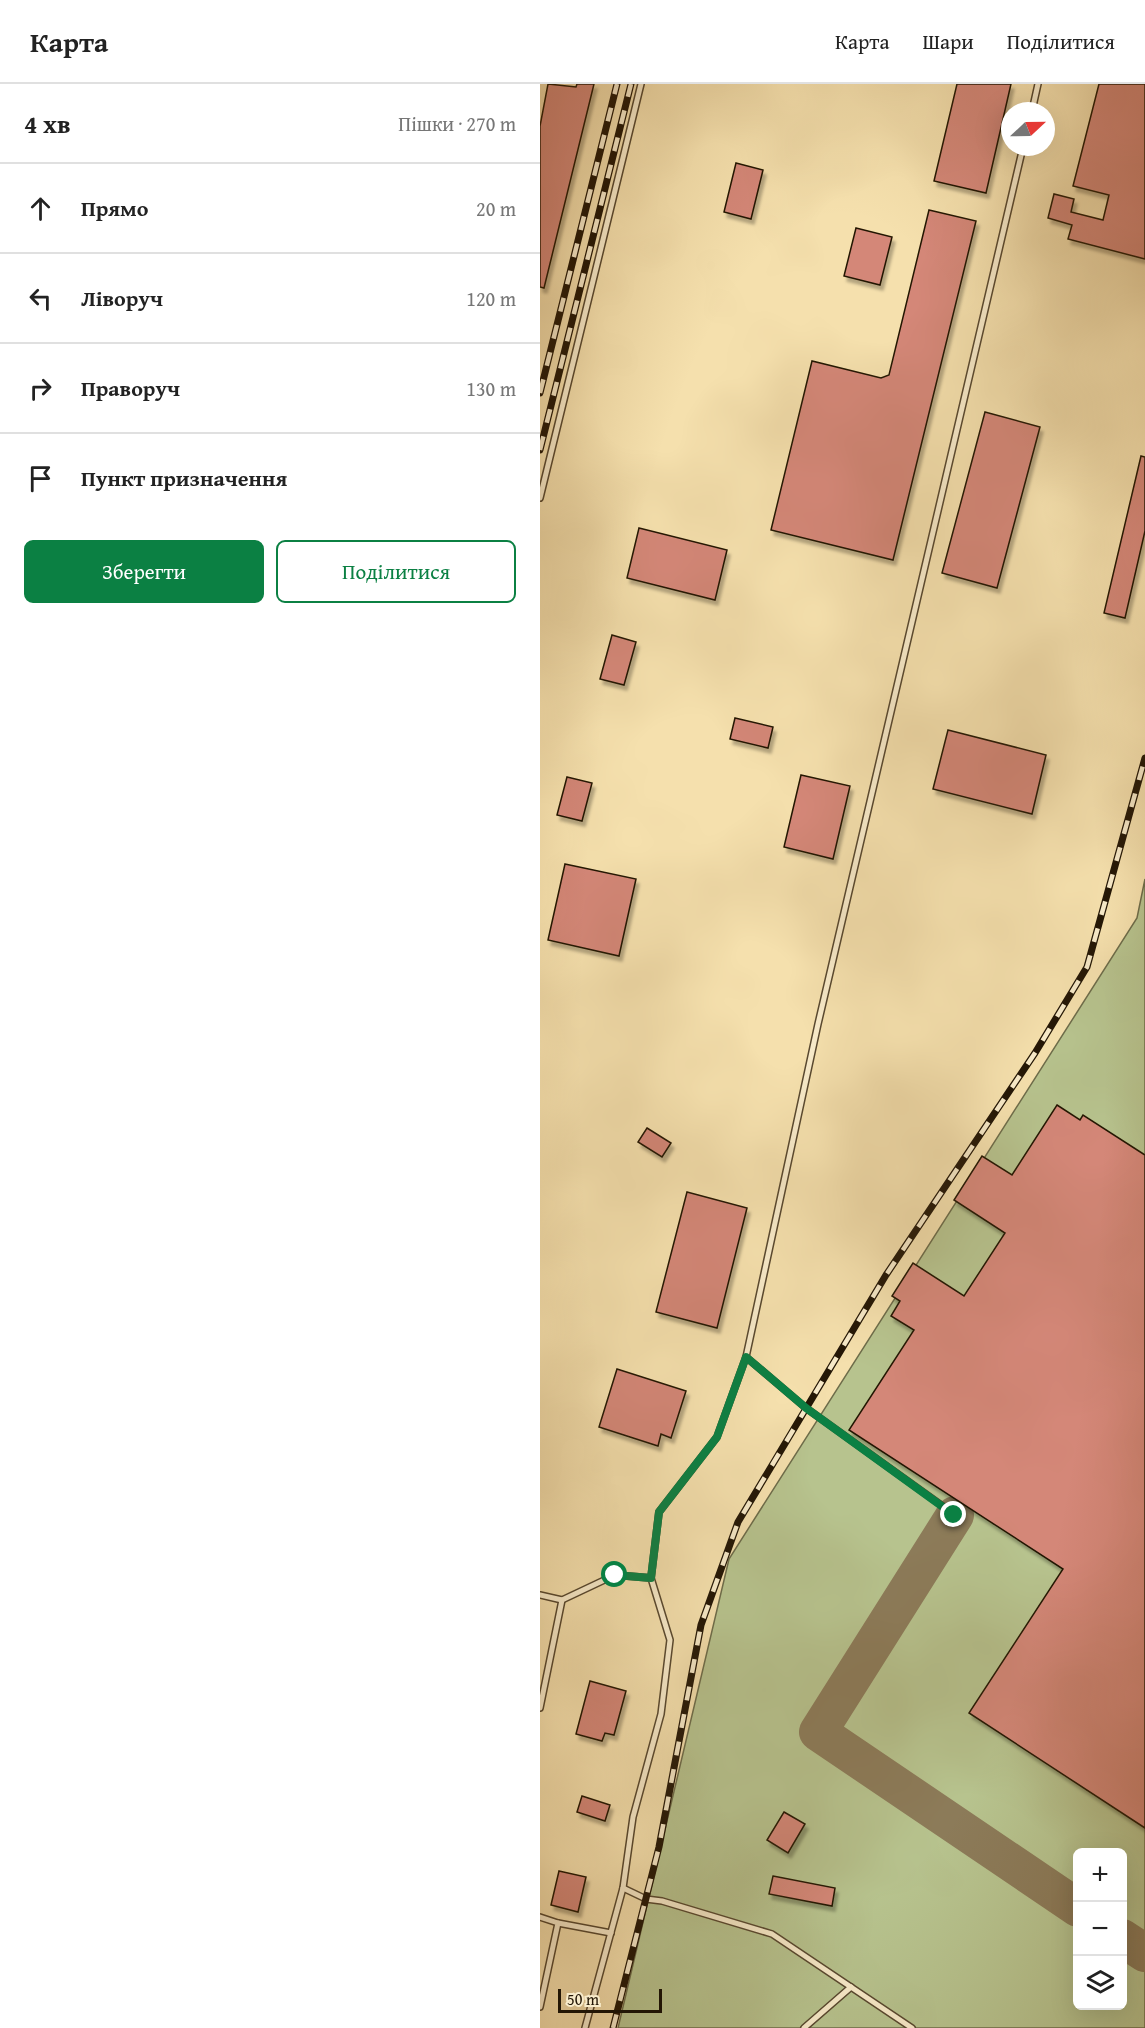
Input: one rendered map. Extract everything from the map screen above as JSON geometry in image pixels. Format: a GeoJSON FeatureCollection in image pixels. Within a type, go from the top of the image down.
{"type":"FeatureCollection","features":[{"type":"Feature","properties":{"kind":"lane"},"geometry":{"type":"LineString","coordinates":[[540,498],[641,84]]}},
{"type":"Feature","properties":{"kind":"lane"},"geometry":{"type":"LineString","coordinates":[[1034,102],[1038,84]]}},
{"type":"Feature","properties":{"kind":"lane"},"geometry":{"type":"LineString","coordinates":[[585,2028],[623,1888],[633,1817],[661,1714],[670,1640],[651,1578],[659,1512],[717,1437],[746,1357],[818,1024],[1021,156]]}},
{"type":"Feature","properties":{"kind":"lane"},"geometry":{"type":"LineString","coordinates":[[746,1357],[806,1408],[954,1515]]}},
{"type":"Feature","properties":{"kind":"lane"},"geometry":{"type":"LineString","coordinates":[[540,1595],[562,1600],[615,1575],[651,1578]]}},
{"type":"Feature","properties":{"kind":"lane"},"geometry":{"type":"LineString","coordinates":[[540,1708],[562,1600]]}},
{"type":"Feature","properties":{"kind":"lane"},"geometry":{"type":"LineString","coordinates":[[623,1888],[646,1899],[662,1901],[772,1934],[912,2028]]}},
{"type":"Feature","properties":{"kind":"lane"},"geometry":{"type":"LineString","coordinates":[[540,1917],[558,1923],[611,1933]]}},
{"type":"Feature","properties":{"kind":"lane"},"geometry":{"type":"LineString","coordinates":[[540,2007],[558,1923]]}},
{"type":"Feature","properties":{"kind":"lane"},"geometry":{"type":"LineString","coordinates":[[804,2028],[851,1987]]}},
{"type":"Feature","properties":{"kind":"green space"},"geometry":{"type":"Polygon","coordinates":[[[1145,879],[1145,2028],[618,2028],[729,1559],[1137,918],[1145,879]]]}},
{"type":"Feature","properties":{"kind":"building"},"geometry":{"type":"Polygon","coordinates":[[[548,84],[576,87],[577,84],[594,84],[544,288],[540,287],[540,126],[548,84]]]}},
{"type":"Feature","properties":{"kind":"building"},"geometry":{"type":"Polygon","coordinates":[[[957,84],[1011,84],[1007,102],[1001,102],[1001,128],[986,193],[934,181],[957,84]]]}},
{"type":"Feature","properties":{"kind":"building"},"geometry":{"type":"Polygon","coordinates":[[[1099,84],[1145,84],[1145,259],[1068,239],[1072,225],[1048,218],[1054,194],[1074,199],[1071,212],[1103,220],[1109,195],[1073,186],[1099,84]]]}},
{"type":"Feature","properties":{"kind":"building"},"geometry":{"type":"Polygon","coordinates":[[[736,163],[763,170],[751,219],[724,212],[736,163]]]}},
{"type":"Feature","properties":{"kind":"building"},"geometry":{"type":"Polygon","coordinates":[[[929,210],[976,221],[893,560],[771,530],[812,361],[881,378],[889,375],[929,210]]]}},
{"type":"Feature","properties":{"kind":"building"},"geometry":{"type":"Polygon","coordinates":[[[856,228],[892,237],[880,285],[844,276],[856,228]]]}},
{"type":"Feature","properties":{"kind":"building"},"geometry":{"type":"Polygon","coordinates":[[[985,412],[1040,427],[997,588],[942,573],[985,412]]]}},
{"type":"Feature","properties":{"kind":"building"},"geometry":{"type":"Polygon","coordinates":[[[1141,456],[1145,457],[1145,531],[1125,618],[1104,613],[1141,456]]]}},
{"type":"Feature","properties":{"kind":"building"},"geometry":{"type":"Polygon","coordinates":[[[639,528],[727,550],[715,600],[627,578],[639,528]]]}},
{"type":"Feature","properties":{"kind":"building"},"geometry":{"type":"Polygon","coordinates":[[[612,635],[636,642],[624,685],[600,679],[612,635]]]}},
{"type":"Feature","properties":{"kind":"building"},"geometry":{"type":"Polygon","coordinates":[[[735,718],[773,727],[768,748],[730,739],[735,718]]]}},
{"type":"Feature","properties":{"kind":"building"},"geometry":{"type":"Polygon","coordinates":[[[948,730],[1046,755],[1032,814],[933,789],[948,730]]]}},
{"type":"Feature","properties":{"kind":"building"},"geometry":{"type":"Polygon","coordinates":[[[801,775],[850,786],[833,859],[784,847],[801,775]]]}},
{"type":"Feature","properties":{"kind":"building"},"geometry":{"type":"Polygon","coordinates":[[[567,777],[592,783],[582,821],[557,815],[567,777]]]}},
{"type":"Feature","properties":{"kind":"building"},"geometry":{"type":"Polygon","coordinates":[[[565,864],[636,879],[619,956],[548,940],[565,864]]]}},
{"type":"Feature","properties":{"kind":"building"},"geometry":{"type":"Polygon","coordinates":[[[1057,1105],[1080,1120],[1083,1115],[1145,1155],[1145,1828],[969,1713],[1063,1569],[849,1430],[914,1330],[891,1316],[900,1301],[892,1296],[913,1263],[964,1296],[1005,1233],[954,1200],[982,1156],[1012,1175],[1057,1105]]]}},
{"type":"Feature","properties":{"kind":"building"},"geometry":{"type":"Polygon","coordinates":[[[647,1128],[671,1143],[662,1157],[638,1142],[647,1128]]]}},
{"type":"Feature","properties":{"kind":"building"},"geometry":{"type":"Polygon","coordinates":[[[687,1192],[747,1208],[717,1328],[656,1312],[687,1192]]]}},
{"type":"Feature","properties":{"kind":"building"},"geometry":{"type":"Polygon","coordinates":[[[617,1369],[686,1391],[671,1438],[661,1434],[658,1446],[599,1427],[617,1369]]]}},
{"type":"Feature","properties":{"kind":"building"},"geometry":{"type":"Polygon","coordinates":[[[590,1681],[626,1691],[614,1735],[605,1733],[602,1741],[576,1734],[590,1681]]]}},
{"type":"Feature","properties":{"kind":"building"},"geometry":{"type":"Polygon","coordinates":[[[582,1796],[610,1805],[605,1821],[577,1812],[582,1796]]]}},
{"type":"Feature","properties":{"kind":"building"},"geometry":{"type":"Polygon","coordinates":[[[784,1812],[805,1824],[788,1853],[767,1840],[784,1812]]]}},
{"type":"Feature","properties":{"kind":"building"},"geometry":{"type":"Polygon","coordinates":[[[559,1871],[586,1877],[578,1912],[551,1905],[559,1871]]]}},
{"type":"Feature","properties":{"kind":"building"},"geometry":{"type":"Polygon","coordinates":[[[773,1876],[835,1888],[832,1906],[769,1894],[773,1876]]]}},
{"type":"Feature","properties":{"kind":"taxiway"},"geometry":{"type":"LineString","coordinates":[[955,1515],[818,1732],[1073,1905]]}},
{"type":"Feature","properties":{"kind":"taxiway"},"geometry":{"type":"LineString","coordinates":[[1127,1941],[1145,1953]]}},
{"type":"Feature","properties":{"kind":"railway"},"geometry":{"type":"LineString","coordinates":[[540,393],[617,84]]}},
{"type":"Feature","properties":{"kind":"railway"},"geometry":{"type":"LineString","coordinates":[[540,450],[631,84]]}},
{"type":"Feature","properties":{"kind":"railway"},"geometry":{"type":"LineString","coordinates":[[613,2028],[659,1847],[701,1625],[738,1522],[886,1275],[1035,1053],[1087,967],[1145,758]]}},
{"type":"Feature","properties":{"kind":"route"},"geometry":{"type":"LineString","coordinates":[[615,1575],[651,1578],[659,1512],[717,1437],[746,1357],[806,1408],[954,1515]]}}]}
